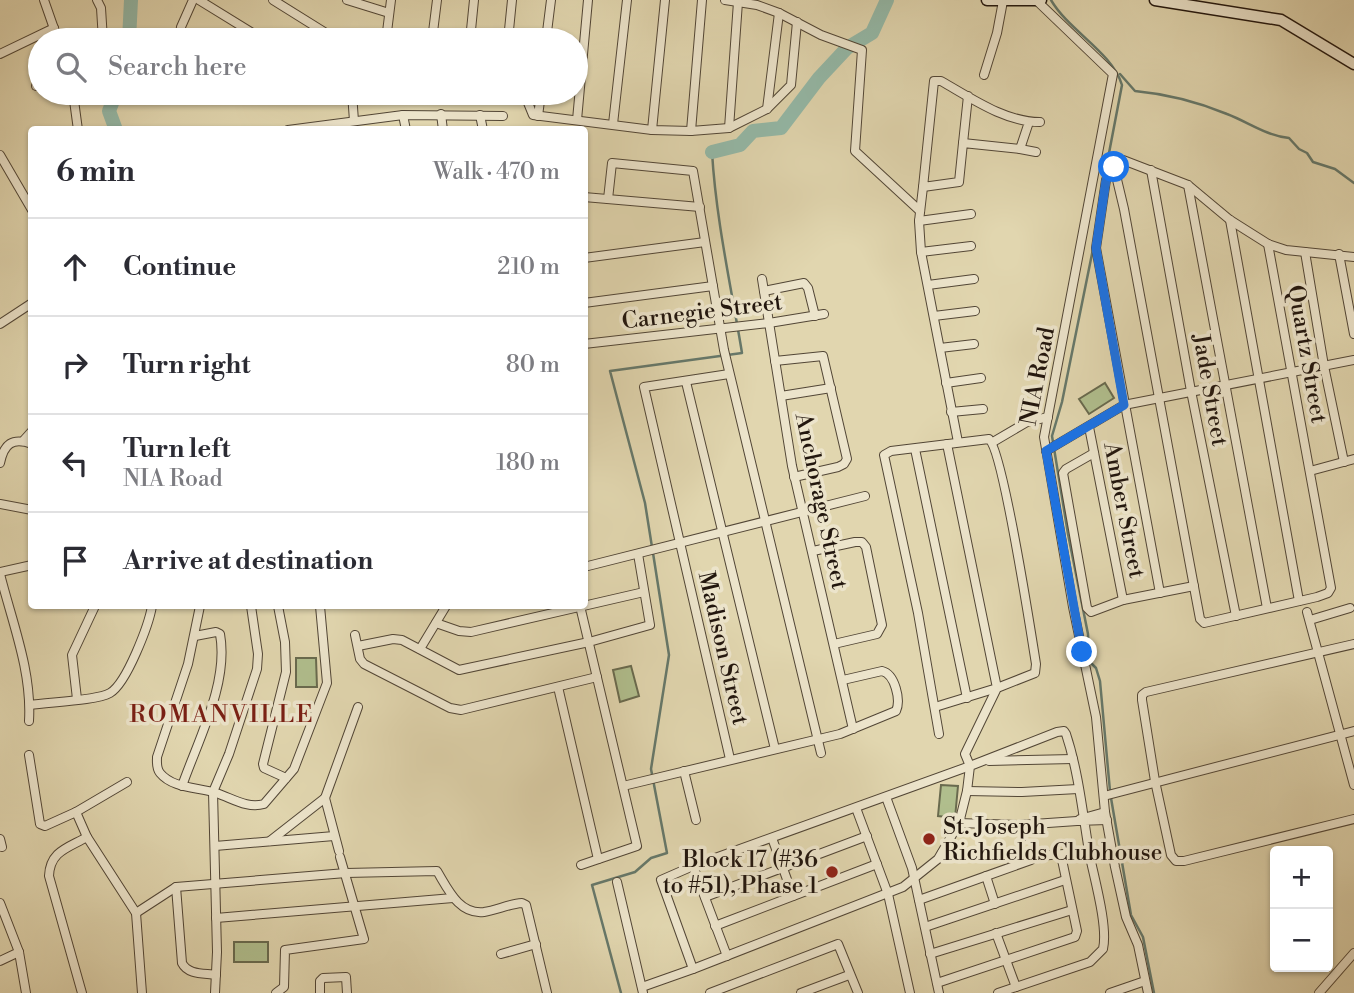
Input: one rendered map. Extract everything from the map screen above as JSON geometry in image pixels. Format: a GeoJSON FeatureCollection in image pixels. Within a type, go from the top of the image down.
{"type":"FeatureCollection","features":[{"type":"Feature","properties":{"kind":"street"},"geometry":{"type":"LineString","coordinates":[[44,0],[54,28]]}},
{"type":"Feature","properties":{"kind":"street"},"geometry":{"type":"LineString","coordinates":[[97,0],[101,8],[102,28]]}},
{"type":"Feature","properties":{"kind":"street"},"geometry":{"type":"LineString","coordinates":[[181,28],[193,0]]}},
{"type":"Feature","properties":{"kind":"street"},"geometry":{"type":"LineString","coordinates":[[199,0],[244,28]]}},
{"type":"Feature","properties":{"kind":"street"},"geometry":{"type":"LineString","coordinates":[[273,0],[318,28]]}},
{"type":"Feature","properties":{"kind":"street"},"geometry":{"type":"LineString","coordinates":[[347,0],[389,13]]}},
{"type":"Feature","properties":{"kind":"street"},"geometry":{"type":"LineString","coordinates":[[387,28],[391,0]]}},
{"type":"Feature","properties":{"kind":"street"},"geometry":{"type":"LineString","coordinates":[[434,28],[437,0]]}},
{"type":"Feature","properties":{"kind":"street"},"geometry":{"type":"LineString","coordinates":[[471,28],[474,0]]}},
{"type":"Feature","properties":{"kind":"street"},"geometry":{"type":"LineString","coordinates":[[509,28],[512,0]]}},
{"type":"Feature","properties":{"kind":"street"},"geometry":{"type":"LineString","coordinates":[[548,28],[551,0]]}},
{"type":"Feature","properties":{"kind":"street"},"geometry":{"type":"LineString","coordinates":[[585,28],[588,0]]}},
{"type":"Feature","properties":{"kind":"street"},"geometry":{"type":"LineString","coordinates":[[614,124],[627,0]]}},
{"type":"Feature","properties":{"kind":"street"},"geometry":{"type":"LineString","coordinates":[[652,130],[665,0]]}},
{"type":"Feature","properties":{"kind":"street"},"geometry":{"type":"LineString","coordinates":[[691,131],[702,0]]}},
{"type":"Feature","properties":{"kind":"street"},"geometry":{"type":"LineString","coordinates":[[725,0],[779,13],[821,35],[860,47],[862,69],[855,151],[920,211]]}},
{"type":"Feature","properties":{"kind":"street"},"geometry":{"type":"LineString","coordinates":[[987,0],[1039,1]]}},
{"type":"Feature","properties":{"kind":"street"},"geometry":{"type":"LineString","coordinates":[[1155,0],[1281,20],[1354,64]]}},
{"type":"Feature","properties":{"kind":"street"},"geometry":{"type":"LineString","coordinates":[[984,75],[997,33],[1003,1]]}},
{"type":"Feature","properties":{"kind":"street","name":"NIA Road"},"geometry":{"type":"LineString","coordinates":[[1039,1],[1113,74],[1044,437],[1051,449],[1073,607],[1096,717],[1106,816],[1119,890],[1126,918],[1138,945],[1149,993]]}},
{"type":"Feature","properties":{"kind":"street"},"geometry":{"type":"LineString","coordinates":[[729,128],[738,2]]}},
{"type":"Feature","properties":{"kind":"street"},"geometry":{"type":"LineString","coordinates":[[767,109],[779,13]]}},
{"type":"Feature","properties":{"kind":"street"},"geometry":{"type":"LineString","coordinates":[[527,105],[533,115],[652,130],[729,128],[767,109],[791,85],[797,22]]}},
{"type":"Feature","properties":{"kind":"street"},"geometry":{"type":"LineString","coordinates":[[0,54],[28,41]]}},
{"type":"Feature","properties":{"kind":"street"},"geometry":{"type":"LineString","coordinates":[[958,442],[921,252],[919,221],[933,85],[936,80],[941,81],[1005,115],[1029,122],[1040,122]]}},
{"type":"Feature","properties":{"kind":"street"},"geometry":{"type":"LineString","coordinates":[[923,187],[959,182],[968,96]]}},
{"type":"Feature","properties":{"kind":"street"},"geometry":{"type":"LineString","coordinates":[[75,105],[77,126]]}},
{"type":"Feature","properties":{"kind":"street"},"geometry":{"type":"LineString","coordinates":[[355,105],[363,126]]}},
{"type":"Feature","properties":{"kind":"street"},"geometry":{"type":"LineString","coordinates":[[538,116],[539,105]]}},
{"type":"Feature","properties":{"kind":"street"},"geometry":{"type":"LineString","coordinates":[[577,120],[578,105]]}},
{"type":"Feature","properties":{"kind":"street"},"geometry":{"type":"LineString","coordinates":[[441,114],[442,126]]}},
{"type":"Feature","properties":{"kind":"street"},"geometry":{"type":"LineString","coordinates":[[403,115],[404,126]]}},
{"type":"Feature","properties":{"kind":"street"},"geometry":{"type":"LineString","coordinates":[[316,126],[403,115],[503,116]]}},
{"type":"Feature","properties":{"kind":"street"},"geometry":{"type":"LineString","coordinates":[[480,115],[482,126]]}},
{"type":"Feature","properties":{"kind":"street"},"geometry":{"type":"LineString","coordinates":[[1020,149],[1029,122]]}},
{"type":"Feature","properties":{"kind":"street"},"geometry":{"type":"LineString","coordinates":[[962,143],[1036,152]]}},
{"type":"Feature","properties":{"kind":"street"},"geometry":{"type":"LineString","coordinates":[[0,155],[28,203]]}},
{"type":"Feature","properties":{"kind":"street"},"geometry":{"type":"LineString","coordinates":[[1160,593],[1096,248],[1106,180],[1118,159],[1188,185],[1230,220],[1268,244],[1286,250],[1354,257]]}},
{"type":"Feature","properties":{"kind":"street"},"geometry":{"type":"LineString","coordinates":[[608,199],[612,163],[694,171],[719,329],[821,753]]}},
{"type":"Feature","properties":{"kind":"street"},"geometry":{"type":"LineString","coordinates":[[1114,167],[1202,622],[1299,601],[1230,220]]}},
{"type":"Feature","properties":{"kind":"street","name":"Jade Street"},"geometry":{"type":"LineString","coordinates":[[1151,170],[1236,616]]}},
{"type":"Feature","properties":{"kind":"street"},"geometry":{"type":"LineString","coordinates":[[1188,185],[1267,608]]}},
{"type":"Feature","properties":{"kind":"street"},"geometry":{"type":"LineString","coordinates":[[588,197],[700,207]]}},
{"type":"Feature","properties":{"kind":"street"},"geometry":{"type":"LineString","coordinates":[[919,221],[971,214]]}},
{"type":"Feature","properties":{"kind":"street"},"geometry":{"type":"LineString","coordinates":[[588,257],[705,242]]}},
{"type":"Feature","properties":{"kind":"street","name":"Quartz Street"},"geometry":{"type":"LineString","coordinates":[[1268,244],[1331,588],[1328,593],[1299,601]]}},
{"type":"Feature","properties":{"kind":"street"},"geometry":{"type":"LineString","coordinates":[[921,252],[971,246]]}},
{"type":"Feature","properties":{"kind":"street"},"geometry":{"type":"LineString","coordinates":[[1305,252],[1324,366],[1344,461]]}},
{"type":"Feature","properties":{"kind":"street"},"geometry":{"type":"LineString","coordinates":[[1339,254],[1354,334]]}},
{"type":"Feature","properties":{"kind":"street"},"geometry":{"type":"LineString","coordinates":[[928,285],[974,278]]}},
{"type":"Feature","properties":{"kind":"street","name":"Anchorage Street"},"geometry":{"type":"LineString","coordinates":[[762,279],[794,477],[853,729]]}},
{"type":"Feature","properties":{"kind":"street","name":"Carnegie Street"},"geometry":{"type":"LineString","coordinates":[[588,344],[819,315],[804,283],[764,291]]}},
{"type":"Feature","properties":{"kind":"street"},"geometry":{"type":"LineString","coordinates":[[588,302],[713,286]]}},
{"type":"Feature","properties":{"kind":"street"},"geometry":{"type":"LineString","coordinates":[[0,324],[28,306]]}},
{"type":"Feature","properties":{"kind":"street"},"geometry":{"type":"LineString","coordinates":[[934,316],[975,310]]}},
{"type":"Feature","properties":{"kind":"street"},"geometry":{"type":"LineString","coordinates":[[940,348],[974,344]]}},
{"type":"Feature","properties":{"kind":"street"},"geometry":{"type":"LineString","coordinates":[[775,361],[823,356],[846,459],[844,464],[838,467],[794,477]]}},
{"type":"Feature","properties":{"kind":"street"},"geometry":{"type":"LineString","coordinates":[[1051,449],[1124,405],[1354,360]]}},
{"type":"Feature","properties":{"kind":"street"},"geometry":{"type":"LineString","coordinates":[[729,374],[686,382],[775,749]]}},
{"type":"Feature","properties":{"kind":"street"},"geometry":{"type":"LineString","coordinates":[[946,383],[981,378]]}},
{"type":"Feature","properties":{"kind":"street","name":"Madison Street"},"geometry":{"type":"LineString","coordinates":[[686,382],[644,387],[730,759]]}},
{"type":"Feature","properties":{"kind":"street"},"geometry":{"type":"LineString","coordinates":[[780,396],[831,388]]}},
{"type":"Feature","properties":{"kind":"street"},"geometry":{"type":"LineString","coordinates":[[951,412],[982,409]]}},
{"type":"Feature","properties":{"kind":"street"},"geometry":{"type":"LineString","coordinates":[[993,442],[1027,422],[1048,417]]}},
{"type":"Feature","properties":{"kind":"street","name":"Amber Street"},"geometry":{"type":"LineString","coordinates":[[1089,427],[1123,600]]}},
{"type":"Feature","properties":{"kind":"street"},"geometry":{"type":"LineString","coordinates":[[939,734],[918,613],[884,459],[886,453],[891,451],[986,439],[993,442]]}},
{"type":"Feature","properties":{"kind":"street"},"geometry":{"type":"LineString","coordinates":[[934,707],[1035,673],[1036,664],[1004,486],[993,442]]}},
{"type":"Feature","properties":{"kind":"street"},"geometry":{"type":"LineString","coordinates":[[0,463],[3,450],[10,443],[27,443]]}},
{"type":"Feature","properties":{"kind":"street"},"geometry":{"type":"LineString","coordinates":[[617,882],[643,990],[888,894],[914,880],[942,853],[959,823],[967,791],[970,766],[965,754],[997,688],[947,444]]}},
{"type":"Feature","properties":{"kind":"street"},"geometry":{"type":"LineString","coordinates":[[915,449],[967,698]]}},
{"type":"Feature","properties":{"kind":"street"},"geometry":{"type":"LineString","coordinates":[[1094,453],[1066,469],[1063,474],[1086,606],[1091,611],[1123,600],[1194,586]]}},
{"type":"Feature","properties":{"kind":"street"},"geometry":{"type":"LineString","coordinates":[[1310,471],[1354,459]]}},
{"type":"Feature","properties":{"kind":"street"},"geometry":{"type":"LineString","coordinates":[[588,566],[865,496]]}},
{"type":"Feature","properties":{"kind":"street"},"geometry":{"type":"LineString","coordinates":[[0,504],[28,509]]}},
{"type":"Feature","properties":{"kind":"street"},"geometry":{"type":"LineString","coordinates":[[813,551],[855,542],[862,542],[866,547],[881,630],[877,634],[834,644]]}},
{"type":"Feature","properties":{"kind":"street"},"geometry":{"type":"LineString","coordinates":[[358,646],[393,639],[402,640],[459,670],[589,642],[650,625],[644,592],[643,553]]}},
{"type":"Feature","properties":{"kind":"street"},"geometry":{"type":"LineString","coordinates":[[28,566],[0,573],[24,663],[30,705],[29,721]]}},
{"type":"Feature","properties":{"kind":"street"},"geometry":{"type":"LineString","coordinates":[[588,604],[644,592]]}},
{"type":"Feature","properties":{"kind":"street"},"geometry":{"type":"LineString","coordinates":[[1350,608],[1309,616],[1354,785]]}},
{"type":"Feature","properties":{"kind":"street"},"geometry":{"type":"LineString","coordinates":[[77,699],[72,655],[94,609]]}},
{"type":"Feature","properties":{"kind":"street"},"geometry":{"type":"LineString","coordinates":[[30,705],[101,696],[115,689],[149,625],[152,609]]}},
{"type":"Feature","properties":{"kind":"street"},"geometry":{"type":"LineString","coordinates":[[200,609],[180,690],[156,757],[157,768],[161,775],[182,786],[258,806],[264,804],[294,769],[327,683],[320,609]]}},
{"type":"Feature","properties":{"kind":"street"},"geometry":{"type":"LineString","coordinates":[[215,993],[213,792],[229,754],[257,669],[258,654],[251,609]]}},
{"type":"Feature","properties":{"kind":"street"},"geometry":{"type":"LineString","coordinates":[[279,609],[285,642],[286,673],[263,764],[264,768],[286,778]]}},
{"type":"Feature","properties":{"kind":"street"},"geometry":{"type":"LineString","coordinates":[[420,649],[444,609]]}},
{"type":"Feature","properties":{"kind":"street"},"geometry":{"type":"LineString","coordinates":[[436,623],[471,632],[567,609]]}},
{"type":"Feature","properties":{"kind":"street"},"geometry":{"type":"LineString","coordinates":[[581,609],[636,846],[581,864]]}},
{"type":"Feature","properties":{"kind":"street"},"geometry":{"type":"LineString","coordinates":[[182,786],[214,697],[223,651],[220,634],[216,632],[195,636]]}},
{"type":"Feature","properties":{"kind":"street"},"geometry":{"type":"LineString","coordinates":[[355,635],[360,659],[364,664],[450,708],[461,710],[597,677]]}},
{"type":"Feature","properties":{"kind":"street"},"geometry":{"type":"LineString","coordinates":[[1354,644],[1142,695],[1155,781],[1171,855],[1176,861],[1354,819]]}},
{"type":"Feature","properties":{"kind":"street"},"geometry":{"type":"LineString","coordinates":[[622,786],[853,729],[891,715],[899,706],[892,676],[888,672],[843,680]]}},
{"type":"Feature","properties":{"kind":"street"},"geometry":{"type":"LineString","coordinates":[[558,687],[598,859]]}},
{"type":"Feature","properties":{"kind":"street"},"geometry":{"type":"LineString","coordinates":[[276,993],[284,987],[285,950],[364,939],[334,836],[326,798],[358,707]]}},
{"type":"Feature","properties":{"kind":"street"},"geometry":{"type":"LineString","coordinates":[[693,969],[661,880],[1061,731],[1066,734],[1073,759],[1081,820],[1104,930],[1104,949],[1090,962],[998,993]]}},
{"type":"Feature","properties":{"kind":"street"},"geometry":{"type":"LineString","coordinates":[[1104,796],[1354,731]]}},
{"type":"Feature","properties":{"kind":"street"},"geometry":{"type":"LineString","coordinates":[[29,755],[40,824],[45,826],[76,813],[127,782]]}},
{"type":"Feature","properties":{"kind":"street"},"geometry":{"type":"LineString","coordinates":[[982,761],[1073,759]]}},
{"type":"Feature","properties":{"kind":"street"},"geometry":{"type":"LineString","coordinates":[[684,771],[696,820]]}},
{"type":"Feature","properties":{"kind":"street"},"geometry":{"type":"LineString","coordinates":[[967,791],[1078,789]]}},
{"type":"Feature","properties":{"kind":"street"},"geometry":{"type":"LineString","coordinates":[[886,797],[914,880],[939,993]]}},
{"type":"Feature","properties":{"kind":"street"},"geometry":{"type":"LineString","coordinates":[[269,841],[326,798]]}},
{"type":"Feature","properties":{"kind":"street"},"geometry":{"type":"LineString","coordinates":[[856,808],[888,894],[910,993]]}},
{"type":"Feature","properties":{"kind":"street"},"geometry":{"type":"LineString","coordinates":[[76,813],[87,837],[136,913],[142,993]]}},
{"type":"Feature","properties":{"kind":"street"},"geometry":{"type":"LineString","coordinates":[[959,823],[1019,825],[1106,816]]}},
{"type":"Feature","properties":{"kind":"street"},"geometry":{"type":"LineString","coordinates":[[215,846],[334,836]]}},
{"type":"Feature","properties":{"kind":"street"},"geometry":{"type":"LineString","coordinates":[[705,897],[867,836]]}},
{"type":"Feature","properties":{"kind":"street"},"geometry":{"type":"LineString","coordinates":[[82,993],[49,876],[50,862],[55,856],[87,837]]}},
{"type":"Feature","properties":{"kind":"street"},"geometry":{"type":"LineString","coordinates":[[772,838],[793,896]]}},
{"type":"Feature","properties":{"kind":"street"},"geometry":{"type":"LineString","coordinates":[[942,853],[1037,857],[1089,852]]}},
{"type":"Feature","properties":{"kind":"street"},"geometry":{"type":"LineString","coordinates":[[937,983],[1075,937],[1077,930],[1061,855]]}},
{"type":"Feature","properties":{"kind":"street"},"geometry":{"type":"LineString","coordinates":[[919,900],[1037,857]]}},
{"type":"Feature","properties":{"kind":"street"},"geometry":{"type":"LineString","coordinates":[[715,926],[877,864]]}},
{"type":"Feature","properties":{"kind":"street"},"geometry":{"type":"LineString","coordinates":[[693,866],[727,956]]}},
{"type":"Feature","properties":{"kind":"street"},"geometry":{"type":"LineString","coordinates":[[136,913],[176,887],[346,873],[437,871],[453,898],[463,907],[483,912],[522,903],[529,912],[547,993]]}},
{"type":"Feature","properties":{"kind":"street"},"geometry":{"type":"LineString","coordinates":[[986,876],[995,904]]}},
{"type":"Feature","properties":{"kind":"street"},"geometry":{"type":"LineString","coordinates":[[925,927],[1065,880]]}},
{"type":"Feature","properties":{"kind":"street"},"geometry":{"type":"LineString","coordinates":[[176,887],[182,963],[186,970],[191,972],[216,975]]}},
{"type":"Feature","properties":{"kind":"street"},"geometry":{"type":"LineString","coordinates":[[216,918],[453,898]]}},
{"type":"Feature","properties":{"kind":"street"},"geometry":{"type":"LineString","coordinates":[[0,903],[19,952],[26,993]]}},
{"type":"Feature","properties":{"kind":"street"},"geometry":{"type":"LineString","coordinates":[[930,954],[1072,910]]}},
{"type":"Feature","properties":{"kind":"street"},"geometry":{"type":"LineString","coordinates":[[996,933],[1016,987]]}},
{"type":"Feature","properties":{"kind":"street"},"geometry":{"type":"LineString","coordinates":[[501,954],[536,944]]}},
{"type":"Feature","properties":{"kind":"street"},"geometry":{"type":"LineString","coordinates":[[710,993],[838,944],[858,993]]}},
{"type":"Feature","properties":{"kind":"street"},"geometry":{"type":"LineString","coordinates":[[0,961],[19,952]]}},
{"type":"Feature","properties":{"kind":"street"},"geometry":{"type":"LineString","coordinates":[[1320,993],[1354,953]]}},
{"type":"Feature","properties":{"kind":"street"},"geometry":{"type":"LineString","coordinates":[[801,993],[849,975]]}},
{"type":"Feature","properties":{"kind":"street"},"geometry":{"type":"LineString","coordinates":[[320,993],[320,981],[323,978],[346,977],[347,993]]}},
{"type":"Feature","properties":{"kind":"street"},"geometry":{"type":"LineString","coordinates":[[1110,993],[1145,981]]}},
{"type":"Feature","properties":{"kind":"green space"},"geometry":{"type":"Polygon","coordinates":[[[1105,383],[1114,398],[1089,414],[1079,399],[1105,383]]]}},
{"type":"Feature","properties":{"kind":"green space"},"geometry":{"type":"Polygon","coordinates":[[[296,658],[316,658],[317,687],[296,687],[296,658]]]}},
{"type":"Feature","properties":{"kind":"green space"},"geometry":{"type":"Polygon","coordinates":[[[631,666],[639,696],[620,702],[613,670],[631,666]]]}},
{"type":"Feature","properties":{"kind":"green space"},"geometry":{"type":"Polygon","coordinates":[[[941,785],[958,786],[955,818],[938,816],[941,785]]]}},
{"type":"Feature","properties":{"kind":"green space"},"geometry":{"type":"Polygon","coordinates":[[[234,942],[268,942],[268,962],[234,962],[234,942]]]}},
{"type":"Feature","properties":{"kind":"waterway"},"geometry":{"type":"LineString","coordinates":[[130,28],[131,0]]}},
{"type":"Feature","properties":{"kind":"waterway"},"geometry":{"type":"LineString","coordinates":[[712,152],[740,145],[753,131],[781,128],[819,78],[847,48],[872,33],[887,0]]}},
{"type":"Feature","properties":{"kind":"waterway"},"geometry":{"type":"LineString","coordinates":[[1051,0],[1068,22],[1109,62],[1122,85],[1105,174]]}},
{"type":"Feature","properties":{"kind":"waterway"},"geometry":{"type":"LineString","coordinates":[[1120,74],[1135,91],[1194,102],[1265,132],[1289,138],[1307,153],[1313,162],[1335,169],[1354,183]]}},
{"type":"Feature","properties":{"kind":"waterway"},"geometry":{"type":"LineString","coordinates":[[111,105],[109,111],[115,126]]}},
{"type":"Feature","properties":{"kind":"waterway"},"geometry":{"type":"LineString","coordinates":[[652,547],[645,503],[610,371],[742,353],[720,228],[712,152]]}},
{"type":"Feature","properties":{"kind":"waterway"},"geometry":{"type":"LineString","coordinates":[[1093,249],[1062,402],[1052,436],[1088,634],[1089,661],[1096,668],[1100,681],[1110,791]]}},
{"type":"Feature","properties":{"kind":"waterway"},"geometry":{"type":"LineString","coordinates":[[621,993],[592,885],[635,872],[651,858],[667,853],[651,769],[669,655],[653,553]]}},
{"type":"Feature","properties":{"kind":"waterway"},"geometry":{"type":"LineString","coordinates":[[1111,798],[1131,915],[1143,937],[1154,993]]}},
{"type":"Feature","properties":{"kind":"place","name":"St. Joseph Richfields Clubhouse"},"geometry":{"type":"Point","coordinates":[929,839]}},
{"type":"Feature","properties":{"kind":"place","name":"Block 17 (#36 to #51), Phase 1"},"geometry":{"type":"Point","coordinates":[832,872]}},
{"type":"Feature","properties":{"kind":"district","name":"ROMANVILLE"},"geometry":{"type":"Point","coordinates":[222,714]}},
{"type":"Feature","properties":{"kind":"route"},"geometry":{"type":"LineString","coordinates":[[1082,652],[1046,451],[1124,405],[1096,248],[1106,180],[1114,167]]}}]}
